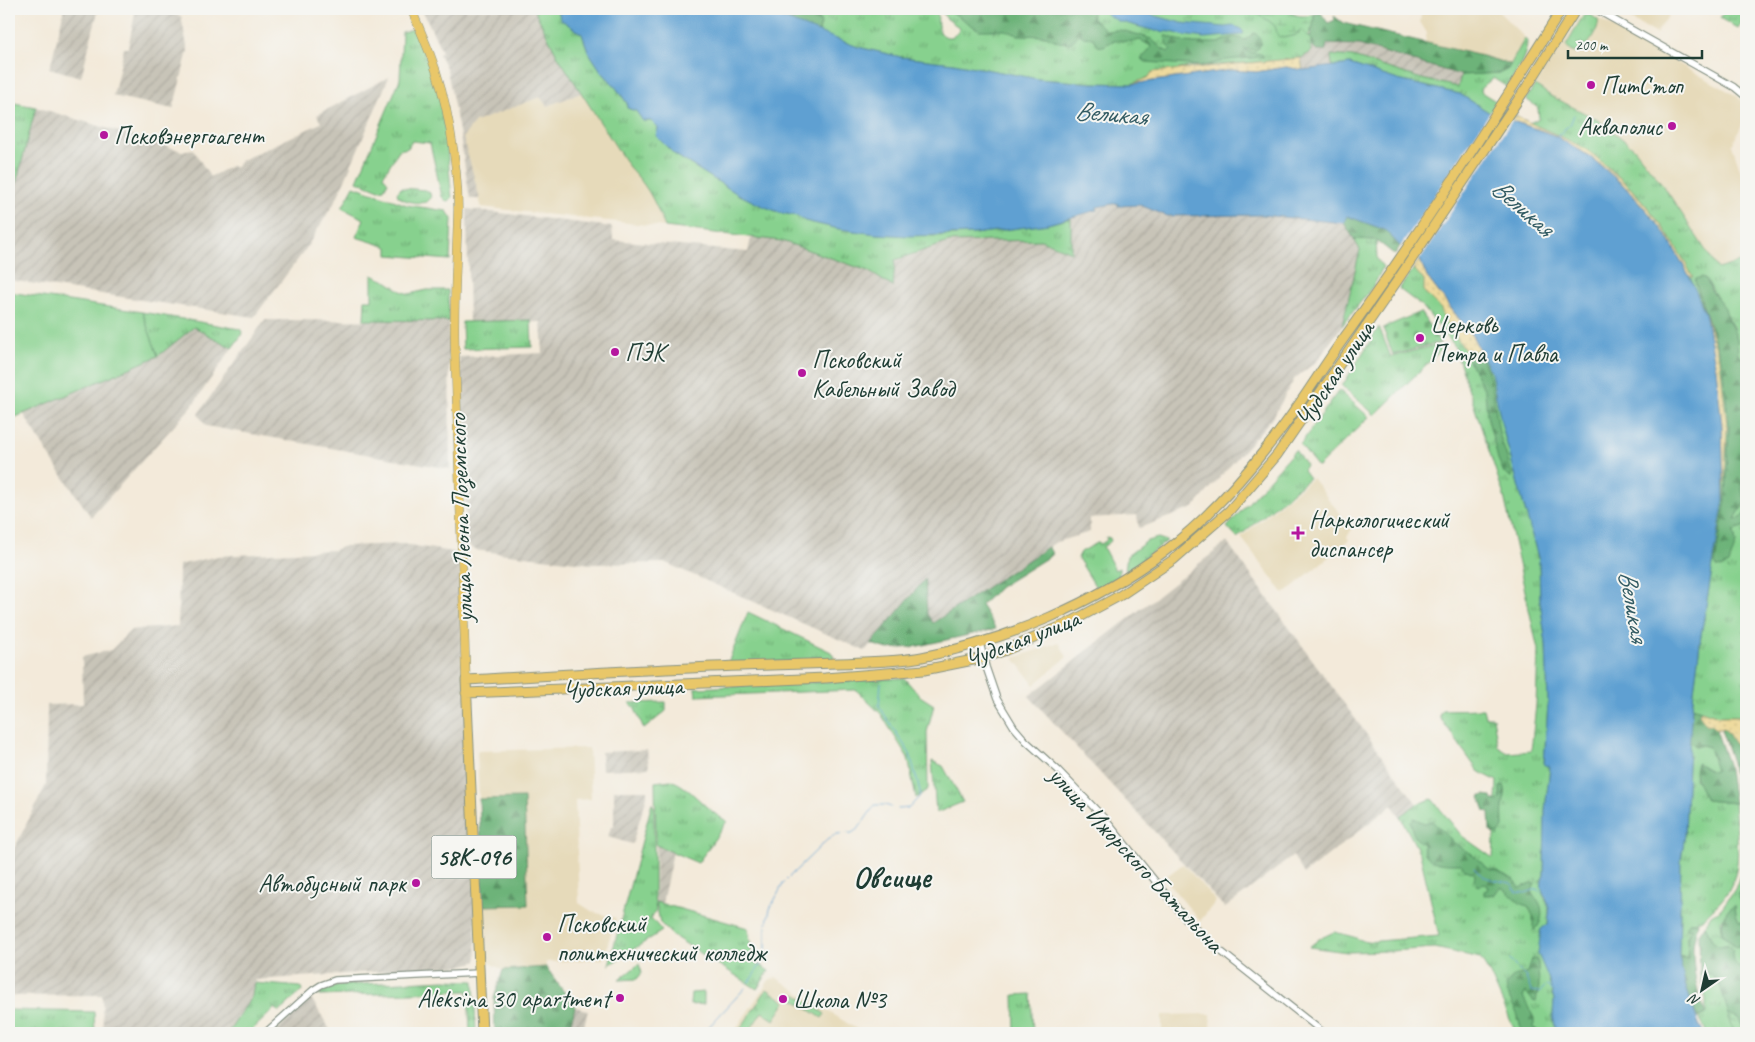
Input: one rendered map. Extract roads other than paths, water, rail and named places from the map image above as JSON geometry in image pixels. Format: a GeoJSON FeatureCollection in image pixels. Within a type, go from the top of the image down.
{"type":"FeatureCollection","features":[{"type":"Feature","properties":{"kind":"highway","name":"Чудская улица"},"geometry":{"type":"LineString","coordinates":[[466,680],[721,667],[868,662],[918,658],[980,643],[1061,613],[1114,584],[1166,551],[1220,502],[1277,435],[1319,372],[1389,275],[1562,9]]}},
{"type":"Feature","properties":{"kind":"highway","name":"Чудская улица"},"geometry":{"type":"LineString","coordinates":[[466,693],[725,683],[913,672],[983,658],[1067,624],[1122,595],[1173,560],[1229,511],[1262,474],[1290,438],[1348,350],[1398,281],[1576,9]]}},
{"type":"Feature","properties":{"kind":"highway"},"geometry":{"type":"LineString","coordinates":[[1253,465],[1254,470],[1262,474]]}},
{"type":"Feature","properties":{"kind":"highway"},"geometry":{"type":"LineString","coordinates":[[1233,488],[1238,488],[1242,491],[1242,496]]}},
{"type":"Feature","properties":{"kind":"highway"},"geometry":{"type":"LineString","coordinates":[[744,666],[739,674],[740,679],[744,682]]}},
{"type":"Feature","properties":{"kind":"highway"},"geometry":{"type":"LineString","coordinates":[[721,667],[727,670],[728,674],[725,683]]}},
{"type":"Feature","properties":{"kind":"highway","name":"улица Леона Поземского"},"geometry":{"type":"LineString","coordinates":[[466,680],[482,1033]]}},
{"type":"Feature","properties":{"kind":"main road","name":"улица Леона Поземского"},"geometry":{"type":"LineString","coordinates":[[411,9],[439,81],[452,147],[458,208],[454,282],[454,351],[466,680]]}},
{"type":"Feature","properties":{"kind":"street"},"geometry":{"type":"LineString","coordinates":[[1595,9],[1734,86],[1746,97]]}},
{"type":"Feature","properties":{"kind":"street"},"geometry":{"type":"LineString","coordinates":[[1734,86],[1746,89]]}},
{"type":"Feature","properties":{"kind":"street","name":"улица Ижорского Батальона"},"geometry":{"type":"LineString","coordinates":[[980,643],[997,699],[1014,727],[1105,819],[1186,918],[1230,959],[1324,1033]]}},
{"type":"Feature","properties":{"kind":"street"},"geometry":{"type":"LineString","coordinates":[[265,1033],[309,993],[321,985],[335,980],[479,973]]}},
{"type":"Feature","properties":{"kind":"water","name":"Великая"},"geometry":{"type":"Polygon","coordinates":[[[558,9],[758,9],[858,47],[901,57],[953,63],[1038,79],[1092,83],[1132,84],[1232,70],[1256,72],[1286,67],[1303,70],[1350,64],[1398,80],[1460,94],[1490,113],[1553,135],[1589,156],[1624,186],[1655,220],[1668,238],[1690,277],[1705,313],[1716,369],[1722,427],[1724,500],[1701,635],[1692,707],[1685,834],[1681,859],[1679,956],[1685,984],[1699,1025],[1704,1033],[1556,1033],[1553,1015],[1554,1000],[1548,977],[1538,954],[1541,929],[1548,924],[1549,911],[1542,889],[1542,880],[1544,875],[1545,810],[1550,767],[1544,764],[1548,704],[1546,644],[1540,601],[1539,561],[1502,426],[1491,373],[1473,337],[1427,277],[1420,260],[1400,246],[1385,230],[1347,216],[1344,223],[1262,215],[1167,216],[1140,205],[1118,206],[1118,203],[1097,207],[1097,210],[1048,224],[974,234],[910,236],[839,229],[805,221],[797,216],[781,213],[760,205],[736,193],[674,154],[656,136],[658,128],[651,121],[643,121],[636,111],[627,108],[627,103],[601,71],[588,51],[582,34],[560,19],[558,9]]]}},
{"type":"Feature","properties":{"kind":"water"},"geometry":{"type":"Polygon","coordinates":[[[1107,9],[1129,9],[1182,23],[1233,26],[1240,28],[1244,33],[1204,38],[1155,31],[1118,21],[1106,14],[1107,9]]]}},
{"type":"Feature","properties":{"kind":"waterway"},"geometry":{"type":"LineString","coordinates":[[1559,139],[1558,135],[1570,125],[1574,115]]}},
{"type":"Feature","properties":{"kind":"waterway"},"geometry":{"type":"LineString","coordinates":[[881,683],[879,706],[910,754],[920,791],[920,796],[909,808],[898,809]]}},
{"type":"Feature","properties":{"kind":"waterway"},"geometry":{"type":"LineString","coordinates":[[749,982],[766,954],[766,927],[770,909],[784,882],[827,840],[836,834],[852,833],[859,828],[875,805],[891,807]]}},
{"type":"Feature","properties":{"kind":"waterway"},"geometry":{"type":"LineString","coordinates":[[1474,868],[1481,875],[1511,883],[1517,892],[1525,893],[1537,889],[1543,894]]}},
{"type":"Feature","properties":{"kind":"waterway"},"geometry":{"type":"LineString","coordinates":[[1510,959],[1517,969],[1525,975],[1531,991],[1539,992],[1546,986],[1552,990]]}},
{"type":"Feature","properties":{"kind":"waterway"},"geometry":{"type":"LineString","coordinates":[[703,1033],[745,988]]}},
{"type":"Feature","properties":{"kind":"place","name":"ПитСтоп"},"geometry":{"type":"Point","coordinates":[1591,85]}},
{"type":"Feature","properties":{"kind":"place","name":"Акваполис"},"geometry":{"type":"Point","coordinates":[1672,126]}},
{"type":"Feature","properties":{"kind":"place","name":"Псковэнергоагент"},"geometry":{"type":"Point","coordinates":[104,135]}},
{"type":"Feature","properties":{"kind":"place","name":"Церковь Петра и Павла"},"geometry":{"type":"Point","coordinates":[1420,338]}},
{"type":"Feature","properties":{"kind":"place","name":"ПЭК"},"geometry":{"type":"Point","coordinates":[615,352]}},
{"type":"Feature","properties":{"kind":"place","name":"Псковский Кабельный Завод"},"geometry":{"type":"Point","coordinates":[802,373]}},
{"type":"Feature","properties":{"kind":"place","name":"Наркологический диспансер"},"geometry":{"type":"Point","coordinates":[1298,533]}},
{"type":"Feature","properties":{"kind":"place","name":"Автобусный парк"},"geometry":{"type":"Point","coordinates":[416,883]}},
{"type":"Feature","properties":{"kind":"place","name":"Псковский политехнический колледж"},"geometry":{"type":"Point","coordinates":[547,937]}},
{"type":"Feature","properties":{"kind":"place","name":"Aleksina 30 apartment"},"geometry":{"type":"Point","coordinates":[620,998]}},
{"type":"Feature","properties":{"kind":"place","name":"Школа №3"},"geometry":{"type":"Point","coordinates":[783,999]}},
{"type":"Feature","properties":{"kind":"district","name":"Овсище"},"geometry":{"type":"Point","coordinates":[892,877]}}]}
